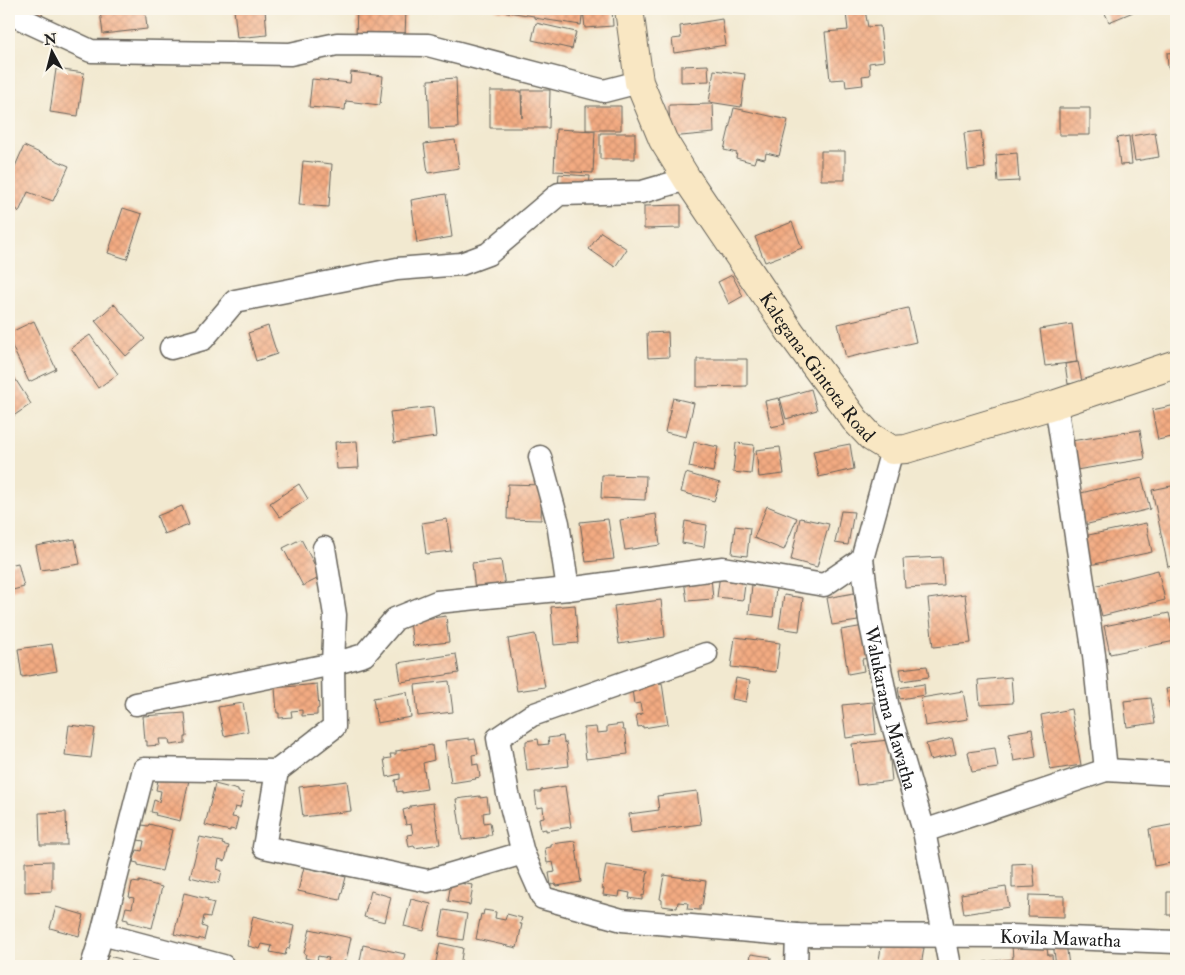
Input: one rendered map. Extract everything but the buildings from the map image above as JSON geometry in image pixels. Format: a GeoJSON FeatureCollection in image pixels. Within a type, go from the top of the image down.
{"type":"FeatureCollection","features":[{"type":"Feature","properties":{"kind":"main road","name":"Kalegana-Gintota Road"},"geometry":{"type":"LineString","coordinates":[[629,9],[638,82],[663,140],[791,334],[855,420],[871,437],[892,450],[906,449],[1056,404],[1176,364]]}},
{"type":"Feature","properties":{"kind":"street"},"geometry":{"type":"LineString","coordinates":[[9,13],[91,51],[290,54],[337,44],[428,45],[604,90],[638,82]]}},
{"type":"Feature","properties":{"kind":"street"},"geometry":{"type":"LineString","coordinates":[[171,348],[204,339],[235,301],[397,269],[462,264],[488,254],[559,194],[642,192],[687,179]]}},
{"type":"Feature","properties":{"kind":"street"},"geometry":{"type":"LineString","coordinates":[[1056,404],[1094,655],[1106,770]]}},
{"type":"Feature","properties":{"kind":"street","name":"Walukarama Mawatha"},"geometry":{"type":"LineString","coordinates":[[892,450],[862,559],[870,620],[888,708],[924,831],[950,966]]}},
{"type":"Feature","properties":{"kind":"street"},"geometry":{"type":"LineString","coordinates":[[540,457],[558,523],[568,589]]}},
{"type":"Feature","properties":{"kind":"street"},"geometry":{"type":"LineString","coordinates":[[92,966],[102,934],[144,769],[277,771],[334,727],[333,664],[336,615],[324,548]]}},
{"type":"Feature","properties":{"kind":"street"},"geometry":{"type":"LineString","coordinates":[[136,704],[333,664],[364,655],[395,619],[437,602],[568,589],[723,568],[824,585],[862,559]]}},
{"type":"Feature","properties":{"kind":"street","name":"Kovila Mawatha"},"geometry":{"type":"LineString","coordinates":[[706,654],[532,715],[498,738],[508,794],[523,853],[544,898],[622,920],[797,935],[1012,936],[1176,942]]}},
{"type":"Feature","properties":{"kind":"street"},"geometry":{"type":"LineString","coordinates":[[924,831],[1106,770],[1176,774]]}},
{"type":"Feature","properties":{"kind":"street"},"geometry":{"type":"LineString","coordinates":[[277,771],[264,847],[428,881],[523,853]]}},
{"type":"Feature","properties":{"kind":"street"},"geometry":{"type":"LineString","coordinates":[[102,934],[223,966]]}},
{"type":"Feature","properties":{"kind":"street"},"geometry":{"type":"LineString","coordinates":[[796,966],[797,935]]}}]}
